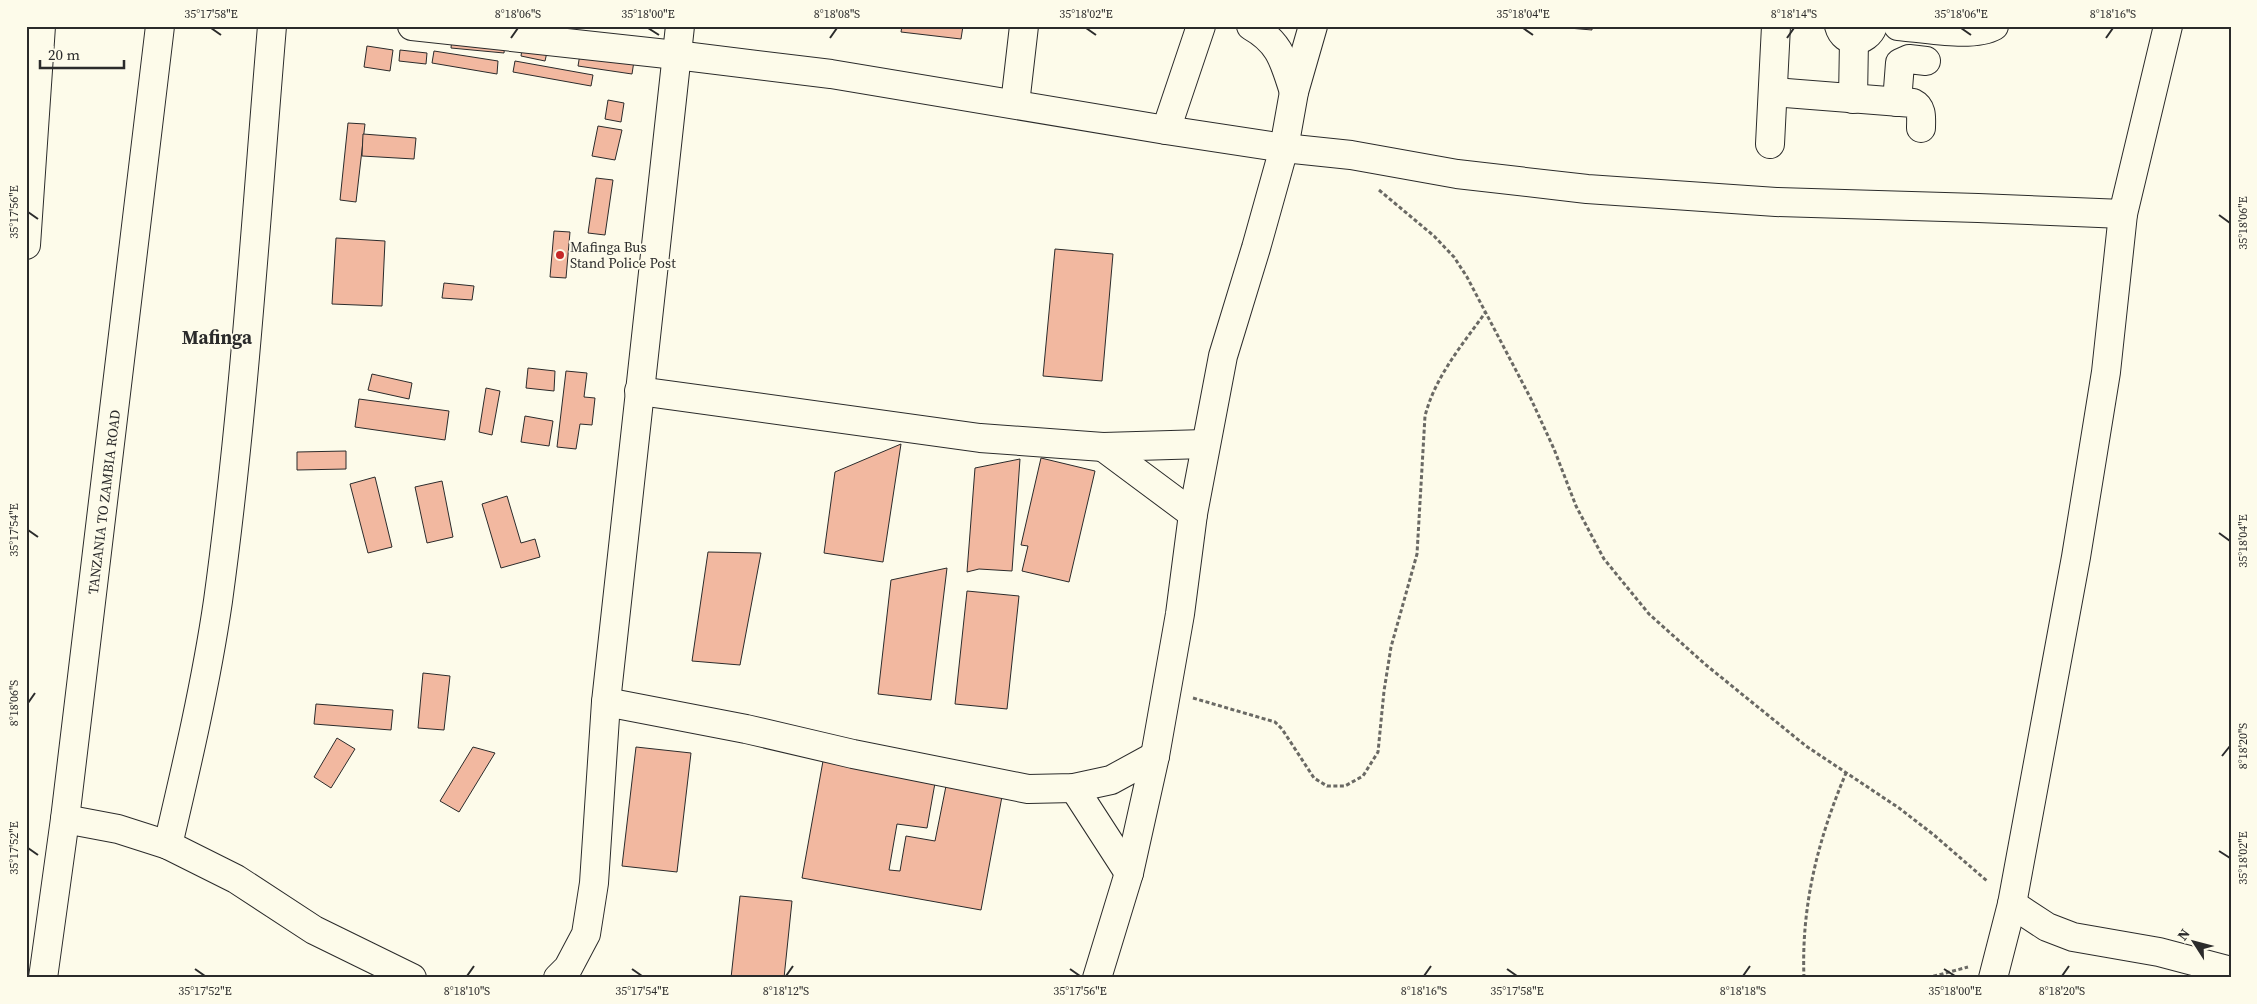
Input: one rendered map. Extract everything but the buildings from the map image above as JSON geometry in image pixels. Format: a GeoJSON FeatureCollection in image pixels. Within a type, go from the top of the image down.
{"type":"FeatureCollection","features":[{"type":"Feature","properties":{"kind":"main road"},"geometry":{"type":"LineString","coordinates":[[26,246],[29,172],[41,26]]}},
{"type":"Feature","properties":{"kind":"main road","name":"TANZANIA TO ZAMBIA ROAD"},"geometry":{"type":"LineString","coordinates":[[43,978],[66,819],[160,26]]}},
{"type":"Feature","properties":{"kind":"main road"},"geometry":{"type":"LineString","coordinates":[[168,845],[197,726],[218,601],[238,416],[272,26]]}},
{"type":"Feature","properties":{"kind":"main road"},"geometry":{"type":"LineString","coordinates":[[412,26],[831,74],[1284,148],[1351,155],[1457,174],[1587,189],[1776,202],[2123,214]]}},
{"type":"Feature","properties":{"kind":"main road"},"geometry":{"type":"LineString","coordinates":[[558,978],[568,968],[586,934],[594,883],[606,702],[680,26]]}},
{"type":"Feature","properties":{"kind":"main road"},"geometry":{"type":"LineString","coordinates":[[1015,104],[1024,26]]}},
{"type":"Feature","properties":{"kind":"main road"},"geometry":{"type":"LineString","coordinates":[[1166,130],[1201,26]]}},
{"type":"Feature","properties":{"kind":"main road"},"geometry":{"type":"LineString","coordinates":[[1251,26],[1259,30],[1279,50],[1294,92]]}},
{"type":"Feature","properties":{"kind":"main road"},"geometry":{"type":"LineString","coordinates":[[1097,978],[1129,874],[1155,756],[1180,614],[1193,514],[1223,356],[1284,148],[1294,92],[1313,26]]}},
{"type":"Feature","properties":{"kind":"main road"},"geometry":{"type":"LineString","coordinates":[[1770,144],[1776,26]]}},
{"type":"Feature","properties":{"kind":"main road"},"geometry":{"type":"LineString","coordinates":[[1898,26],[1965,31],[1987,30],[1994,26]]}},
{"type":"Feature","properties":{"kind":"main road"},"geometry":{"type":"LineString","coordinates":[[1995,969],[2012,904],[2078,547],[2106,372],[2123,214],[2168,26]]}},
{"type":"Feature","properties":{"kind":"main road"},"geometry":{"type":"LineString","coordinates":[[1853,99],[1855,31]]}},
{"type":"Feature","properties":{"kind":"main road"},"geometry":{"type":"LineString","coordinates":[[1897,102],[1900,63],[1910,59],[1926,61]]}},
{"type":"Feature","properties":{"kind":"main road"},"geometry":{"type":"LineString","coordinates":[[1773,92],[1918,105],[1921,128]]}},
{"type":"Feature","properties":{"kind":"main road"},"geometry":{"type":"LineString","coordinates":[[639,391],[980,438],[1103,447],[1205,444]]}},
{"type":"Feature","properties":{"kind":"main road"},"geometry":{"type":"LineString","coordinates":[[1103,447],[1193,514]]}},
{"type":"Feature","properties":{"kind":"main road"},"geometry":{"type":"LineString","coordinates":[[606,702],[746,729],[853,754],[1028,789],[1074,788],[1111,780],[1155,756]]}},
{"type":"Feature","properties":{"kind":"main road"},"geometry":{"type":"LineString","coordinates":[[1074,788],[1129,874]]}},
{"type":"Feature","properties":{"kind":"main road"},"geometry":{"type":"LineString","coordinates":[[66,819],[118,830],[168,845],[236,879],[314,930],[412,978]]}},
{"type":"Feature","properties":{"kind":"main road"},"geometry":{"type":"LineString","coordinates":[[2012,904],[2048,927],[2073,937],[2159,952],[2231,971]]}},
{"type":"Feature","properties":{"kind":"path"},"geometry":{"type":"LineString","coordinates":[[1351,155],[1384,196],[1434,236],[1454,258],[1467,277],[1531,399],[1576,506],[1604,559],[1649,614],[1706,665],[1806,746],[1899,808],[1934,835],[2012,904]]}},
{"type":"Feature","properties":{"kind":"path"},"geometry":{"type":"LineString","coordinates":[[1166,690],[1275,722],[1282,729],[1314,778],[1327,786],[1345,786],[1363,776],[1378,752],[1384,691],[1391,647],[1417,554],[1426,416],[1430,397],[1438,379],[1485,313]]}},
{"type":"Feature","properties":{"kind":"path"},"geometry":{"type":"LineString","coordinates":[[1804,978],[1806,914],[1814,867],[1828,815],[1846,773]]}},
{"type":"Feature","properties":{"kind":"path"},"geometry":{"type":"LineString","coordinates":[[1927,978],[1995,969]]}},
{"type":"Feature","properties":{"kind":"place","name":"Mafinga Bus Stand Police Post"},"geometry":{"type":"Point","coordinates":[560,255]}},
{"type":"Feature","properties":{"kind":"district","name":"Mafinga"},"geometry":{"type":"Point","coordinates":[217,337]}}]}
